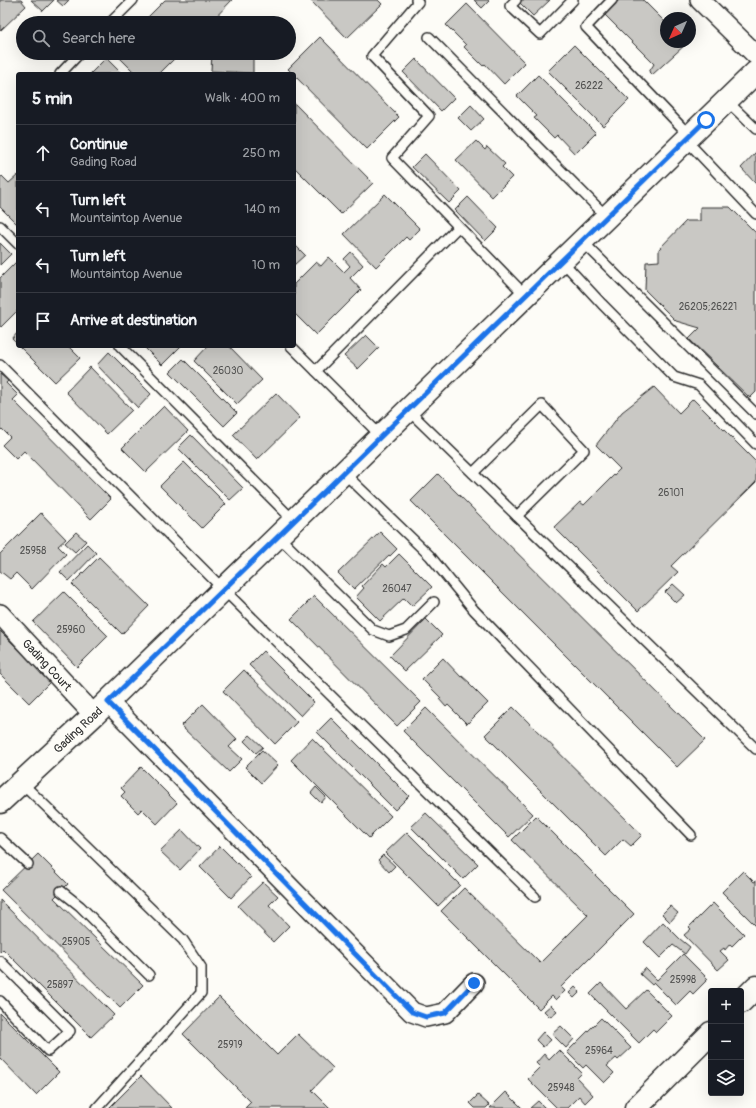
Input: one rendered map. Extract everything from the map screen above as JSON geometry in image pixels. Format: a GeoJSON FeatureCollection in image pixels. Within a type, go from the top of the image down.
{"type":"FeatureCollection","features":[{"type":"Feature","properties":{"kind":"main road","name":"Gading Road"},"geometry":{"type":"LineString","coordinates":[[0,802],[101,709],[756,72]]}},
{"type":"Feature","properties":{"kind":"main road"},"geometry":{"type":"LineString","coordinates":[[744,999],[756,987]]}},
{"type":"Feature","properties":{"kind":"main road"},"geometry":{"type":"LineString","coordinates":[[636,1108],[708,1036]]}},
{"type":"Feature","properties":{"kind":"street"},"geometry":{"type":"LineString","coordinates":[[700,0],[756,54]]}},
{"type":"Feature","properties":{"kind":"street","name":"Gading Court"},"geometry":{"type":"LineString","coordinates":[[0,614],[101,709],[412,1012],[426,1017],[445,1013],[474,983]]}},
{"type":"Feature","properties":{"kind":"lane"},"geometry":{"type":"LineString","coordinates":[[117,16],[133,0]]}},
{"type":"Feature","properties":{"kind":"lane"},"geometry":{"type":"LineString","coordinates":[[416,0],[418,2],[372,56],[429,116],[392,158],[526,296]]}},
{"type":"Feature","properties":{"kind":"lane"},"geometry":{"type":"LineString","coordinates":[[516,0],[510,6],[540,34],[573,0]]}},
{"type":"Feature","properties":{"kind":"lane"},"geometry":{"type":"LineString","coordinates":[[612,0],[586,27],[756,214]]}},
{"type":"Feature","properties":{"kind":"lane"},"geometry":{"type":"LineString","coordinates":[[429,38],[607,217]]}},
{"type":"Feature","properties":{"kind":"lane"},"geometry":{"type":"LineString","coordinates":[[62,72],[73,60]]}},
{"type":"Feature","properties":{"kind":"lane"},"geometry":{"type":"LineString","coordinates":[[727,101],[756,129]]}},
{"type":"Feature","properties":{"kind":"lane"},"geometry":{"type":"LineString","coordinates":[[0,226],[16,242]]}},
{"type":"Feature","properties":{"kind":"lane"},"geometry":{"type":"LineString","coordinates":[[316,371],[458,227]]}},
{"type":"Feature","properties":{"kind":"lane"},"geometry":{"type":"LineString","coordinates":[[582,241],[756,414]]}},
{"type":"Feature","properties":{"kind":"lane"},"geometry":{"type":"LineString","coordinates":[[562,261],[674,377],[699,385],[756,444]]}},
{"type":"Feature","properties":{"kind":"lane"},"geometry":{"type":"LineString","coordinates":[[122,348],[294,520]]}},
{"type":"Feature","properties":{"kind":"lane"},"geometry":{"type":"LineString","coordinates":[[293,348],[381,436]]}},
{"type":"Feature","properties":{"kind":"lane"},"geometry":{"type":"LineString","coordinates":[[0,365],[223,590],[535,897]]}},
{"type":"Feature","properties":{"kind":"lane"},"geometry":{"type":"LineString","coordinates":[[473,474],[542,404],[584,450],[516,516]]}},
{"type":"Feature","properties":{"kind":"lane"},"geometry":{"type":"LineString","coordinates":[[408,410],[756,749]]}},
{"type":"Feature","properties":{"kind":"lane"},"geometry":{"type":"LineString","coordinates":[[344,472],[430,556],[474,610],[691,835]]}},
{"type":"Feature","properties":{"kind":"lane"},"geometry":{"type":"LineString","coordinates":[[278,536],[373,630],[389,636],[406,630],[434,602]]}},
{"type":"Feature","properties":{"kind":"lane"},"geometry":{"type":"LineString","coordinates":[[21,782],[183,940],[201,967],[201,993],[97,1108]]}},
{"type":"Feature","properties":{"kind":"lane"},"geometry":{"type":"LineString","coordinates":[[0,838],[28,864]]}},
{"type":"Feature","properties":{"kind":"lane"},"geometry":{"type":"LineString","coordinates":[[61,891],[80,906],[149,975]]}},
{"type":"Feature","properties":{"kind":"lane"},"geometry":{"type":"LineString","coordinates":[[0,961],[70,1031],[48,1051],[0,1001]]}},
{"type":"Feature","properties":{"kind":"building"},"geometry":{"type":"Polygon","coordinates":[[[0,0],[21,0],[26,6],[0,31],[0,0]]]}},
{"type":"Feature","properties":{"kind":"building"},"geometry":{"type":"Polygon","coordinates":[[[31,0],[54,0],[43,11],[31,0]]]}},
{"type":"Feature","properties":{"kind":"building"},"geometry":{"type":"Polygon","coordinates":[[[56,0],[69,0],[63,6],[56,0]]]}},
{"type":"Feature","properties":{"kind":"building"},"geometry":{"type":"Polygon","coordinates":[[[165,0],[232,0],[217,16],[149,16],[165,0]]]}},
{"type":"Feature","properties":{"kind":"building"},"geometry":{"type":"Polygon","coordinates":[[[310,0],[378,0],[382,4],[347,38],[310,0]]]}},
{"type":"Feature","properties":{"kind":"building"},"geometry":{"type":"Polygon","coordinates":[[[474,0],[488,0],[489,1],[482,8],[474,0]]]}},
{"type":"Feature","properties":{"kind":"building"},"geometry":{"type":"Polygon","coordinates":[[[517,0],[550,0],[533,16],[517,0]]]}},
{"type":"Feature","properties":{"kind":"building"},"geometry":{"type":"Polygon","coordinates":[[[619,0],[643,0],[660,17],[660,48],[682,48],[652,75],[649,72],[654,64],[605,15],[619,0]]]}},
{"type":"Feature","properties":{"kind":"building"},"geometry":{"type":"Polygon","coordinates":[[[467,4],[525,63],[504,84],[485,64],[483,66],[464,47],[466,45],[446,25],[467,4]]]}},
{"type":"Feature","properties":{"kind":"building"},"geometry":{"type":"Polygon","coordinates":[[[320,37],[399,117],[367,149],[296,77],[296,72],[291,72],[288,69],[320,37]]]}},
{"type":"Feature","properties":{"kind":"building"},"geometry":{"type":"Polygon","coordinates":[[[574,45],[629,100],[603,126],[548,71],[574,45]]]}},
{"type":"Feature","properties":{"kind":"building"},"geometry":{"type":"Polygon","coordinates":[[[416,59],[454,98],[441,111],[403,72],[416,59]]]}},
{"type":"Feature","properties":{"kind":"building"},"geometry":{"type":"Polygon","coordinates":[[[104,60],[108,60],[120,72],[92,72],[104,60]]]}},
{"type":"Feature","properties":{"kind":"building"},"geometry":{"type":"Polygon","coordinates":[[[122,60],[173,60],[161,72],[134,72],[122,60]]]}},
{"type":"Feature","properties":{"kind":"building"},"geometry":{"type":"Polygon","coordinates":[[[212,60],[253,60],[253,72],[211,71],[212,60]]]}},
{"type":"Feature","properties":{"kind":"building"},"geometry":{"type":"Polygon","coordinates":[[[538,75],[596,133],[575,154],[557,135],[554,138],[534,118],[537,116],[517,96],[538,75]]]}},
{"type":"Feature","properties":{"kind":"building"},"geometry":{"type":"Polygon","coordinates":[[[296,105],[373,183],[341,214],[296,169],[296,105]]]}},
{"type":"Feature","properties":{"kind":"building"},"geometry":{"type":"Polygon","coordinates":[[[471,105],[484,119],[471,131],[458,118],[471,105]]]}},
{"type":"Feature","properties":{"kind":"building"},"geometry":{"type":"Polygon","coordinates":[[[476,141],[485,150],[487,147],[505,164],[502,167],[512,177],[492,197],[456,160],[476,141]]]}},
{"type":"Feature","properties":{"kind":"building"},"geometry":{"type":"Polygon","coordinates":[[[756,152],[756,184],[741,168],[756,152]]]}},
{"type":"Feature","properties":{"kind":"building"},"geometry":{"type":"Polygon","coordinates":[[[425,154],[461,191],[449,203],[412,167],[425,154]]]}},
{"type":"Feature","properties":{"kind":"building"},"geometry":{"type":"Polygon","coordinates":[[[2,176],[9,183],[16,177],[16,223],[0,207],[0,178],[2,176]]]}},
{"type":"Feature","properties":{"kind":"building"},"geometry":{"type":"Polygon","coordinates":[[[385,194],[420,229],[409,240],[406,237],[376,267],[344,234],[385,194]]]}},
{"type":"Feature","properties":{"kind":"building"},"geometry":{"type":"Polygon","coordinates":[[[468,197],[498,228],[485,241],[455,210],[468,197]]]}},
{"type":"Feature","properties":{"kind":"building"},"geometry":{"type":"Polygon","coordinates":[[[700,207],[730,207],[756,233],[756,392],[750,398],[689,339],[700,328],[676,321],[645,290],[646,262],[659,261],[659,249],[686,221],[700,221],[700,207]]]}},
{"type":"Feature","properties":{"kind":"building"},"geometry":{"type":"Polygon","coordinates":[[[0,243],[11,254],[0,265],[0,243]]]}},
{"type":"Feature","properties":{"kind":"building"},"geometry":{"type":"Polygon","coordinates":[[[296,246],[305,255],[296,263],[296,246]]]}},
{"type":"Feature","properties":{"kind":"building"},"geometry":{"type":"Polygon","coordinates":[[[351,252],[363,265],[350,278],[361,290],[316,335],[296,315],[296,282],[316,262],[321,266],[329,257],[344,272],[350,266],[344,259],[351,252]]]}},
{"type":"Feature","properties":{"kind":"building"},"geometry":{"type":"Polygon","coordinates":[[[16,262],[16,312],[1,327],[0,326],[0,278],[16,262]]]}},
{"type":"Feature","properties":{"kind":"building"},"geometry":{"type":"Polygon","coordinates":[[[16,334],[16,343],[12,339],[16,334]]]}},
{"type":"Feature","properties":{"kind":"building"},"geometry":{"type":"Polygon","coordinates":[[[366,335],[379,348],[358,369],[344,356],[366,335]]]}},
{"type":"Feature","properties":{"kind":"building"},"geometry":{"type":"Polygon","coordinates":[[[21,348],[70,348],[80,358],[55,382],[21,348]]]}},
{"type":"Feature","properties":{"kind":"building"},"geometry":{"type":"Polygon","coordinates":[[[145,348],[179,348],[162,365],[145,348]]]}},
{"type":"Feature","properties":{"kind":"building"},"geometry":{"type":"Polygon","coordinates":[[[206,348],[231,348],[262,380],[237,404],[194,361],[206,348]]]}},
{"type":"Feature","properties":{"kind":"building"},"geometry":{"type":"Polygon","coordinates":[[[109,352],[151,394],[138,408],[97,365],[109,352]]]}},
{"type":"Feature","properties":{"kind":"building"},"geometry":{"type":"Polygon","coordinates":[[[183,359],[237,413],[224,426],[170,372],[183,359]]]}},
{"type":"Feature","properties":{"kind":"building"},"geometry":{"type":"Polygon","coordinates":[[[90,367],[132,410],[107,434],[66,392],[90,367]]]}},
{"type":"Feature","properties":{"kind":"building"},"geometry":{"type":"Polygon","coordinates":[[[0,374],[8,381],[6,383],[18,395],[13,400],[111,499],[91,519],[24,451],[16,459],[2,445],[10,437],[0,428],[0,374]]]}},
{"type":"Feature","properties":{"kind":"building"},"geometry":{"type":"Polygon","coordinates":[[[654,387],[679,413],[693,399],[756,462],[756,482],[671,566],[678,572],[638,611],[554,527],[580,502],[584,505],[620,469],[596,445],[622,412],[654,387]]]}},
{"type":"Feature","properties":{"kind":"building"},"geometry":{"type":"Polygon","coordinates":[[[276,393],[300,418],[257,460],[233,435],[276,393]]]}},
{"type":"Feature","properties":{"kind":"building"},"geometry":{"type":"Polygon","coordinates":[[[164,406],[188,431],[146,472],[122,448],[164,406]]]}},
{"type":"Feature","properties":{"kind":"building"},"geometry":{"type":"Polygon","coordinates":[[[191,435],[243,488],[230,500],[178,448],[191,435]]]}},
{"type":"Feature","properties":{"kind":"building"},"geometry":{"type":"Polygon","coordinates":[[[184,462],[226,504],[202,528],[160,486],[184,462]]]}},
{"type":"Feature","properties":{"kind":"building"},"geometry":{"type":"Polygon","coordinates":[[[438,474],[705,740],[677,767],[411,501],[438,474]]]}},
{"type":"Feature","properties":{"kind":"building"},"geometry":{"type":"Polygon","coordinates":[[[41,513],[66,539],[58,546],[66,554],[32,589],[16,573],[10,579],[0,571],[0,554],[41,513]]]}},
{"type":"Feature","properties":{"kind":"building"},"geometry":{"type":"Polygon","coordinates":[[[76,532],[86,541],[75,552],[65,543],[76,532]]]}},
{"type":"Feature","properties":{"kind":"building"},"geometry":{"type":"Polygon","coordinates":[[[380,532],[397,549],[354,589],[338,573],[380,532]]]}},
{"type":"Feature","properties":{"kind":"building"},"geometry":{"type":"Polygon","coordinates":[[[87,544],[96,553],[69,581],[60,572],[87,544]]]}},
{"type":"Feature","properties":{"kind":"building"},"geometry":{"type":"Polygon","coordinates":[[[399,554],[432,587],[412,606],[404,598],[380,621],[356,597],[364,588],[362,586],[383,564],[386,567],[399,554]]]}},
{"type":"Feature","properties":{"kind":"building"},"geometry":{"type":"Polygon","coordinates":[[[99,557],[149,606],[122,634],[72,584],[99,557]]]}},
{"type":"Feature","properties":{"kind":"building"},"geometry":{"type":"Polygon","coordinates":[[[673,584],[685,595],[676,603],[665,592],[673,584]]]}},
{"type":"Feature","properties":{"kind":"building"},"geometry":{"type":"Polygon","coordinates":[[[64,592],[108,636],[77,667],[33,622],[64,592]]]}},
{"type":"Feature","properties":{"kind":"building"},"geometry":{"type":"Polygon","coordinates":[[[314,596],[421,702],[397,726],[291,619],[314,596]]]}},
{"type":"Feature","properties":{"kind":"building"},"geometry":{"type":"Polygon","coordinates":[[[426,619],[442,635],[405,671],[390,656],[426,619]]]}},
{"type":"Feature","properties":{"kind":"building"},"geometry":{"type":"Polygon","coordinates":[[[0,631],[51,681],[29,703],[0,674],[0,631]]]}},
{"type":"Feature","properties":{"kind":"building"},"geometry":{"type":"Polygon","coordinates":[[[263,651],[314,702],[301,716],[249,665],[263,651]]]}},
{"type":"Feature","properties":{"kind":"building"},"geometry":{"type":"Polygon","coordinates":[[[443,658],[461,677],[462,676],[470,683],[469,684],[488,703],[467,724],[448,705],[446,707],[439,699],[441,698],[422,679],[443,658]]]}},
{"type":"Feature","properties":{"kind":"building"},"geometry":{"type":"Polygon","coordinates":[[[244,670],[297,722],[275,744],[223,691],[244,670]]]}},
{"type":"Feature","properties":{"kind":"building"},"geometry":{"type":"Polygon","coordinates":[[[203,704],[237,739],[229,747],[242,759],[229,772],[181,726],[203,704]]]}},
{"type":"Feature","properties":{"kind":"building"},"geometry":{"type":"Polygon","coordinates":[[[513,707],[642,835],[631,846],[623,839],[606,856],[485,735],[513,707]]]}},
{"type":"Feature","properties":{"kind":"building"},"geometry":{"type":"Polygon","coordinates":[[[426,708],[533,814],[509,837],[403,731],[426,708]]]}},
{"type":"Feature","properties":{"kind":"building"},"geometry":{"type":"Polygon","coordinates":[[[331,718],[409,796],[395,810],[317,732],[331,718]]]}},
{"type":"Feature","properties":{"kind":"building"},"geometry":{"type":"Polygon","coordinates":[[[250,735],[263,747],[256,753],[244,741],[250,735]]]}},
{"type":"Feature","properties":{"kind":"building"},"geometry":{"type":"Polygon","coordinates":[[[312,738],[391,816],[369,838],[291,760],[312,738]]]}},
{"type":"Feature","properties":{"kind":"building"},"geometry":{"type":"Polygon","coordinates":[[[262,750],[278,765],[261,783],[245,767],[262,750]]]}},
{"type":"Feature","properties":{"kind":"building"},"geometry":{"type":"Polygon","coordinates":[[[141,767],[177,803],[157,824],[142,809],[138,813],[121,796],[125,792],[121,788],[141,767]]]}},
{"type":"Feature","properties":{"kind":"building"},"geometry":{"type":"Polygon","coordinates":[[[316,787],[326,797],[321,803],[311,793],[316,787]]]}},
{"type":"Feature","properties":{"kind":"building"},"geometry":{"type":"Polygon","coordinates":[[[426,813],[478,864],[463,879],[411,827],[426,813]]]}},
{"type":"Feature","properties":{"kind":"building"},"geometry":{"type":"Polygon","coordinates":[[[536,816],[634,914],[561,987],[565,991],[556,1000],[552,996],[539,1009],[441,911],[464,888],[540,963],[588,915],[512,840],[536,816]]]}},
{"type":"Feature","properties":{"kind":"building"},"geometry":{"type":"Polygon","coordinates":[[[182,830],[200,849],[180,870],[160,851],[182,830]]]}},
{"type":"Feature","properties":{"kind":"building"},"geometry":{"type":"Polygon","coordinates":[[[407,832],[460,885],[438,906],[385,853],[407,832]]]}},
{"type":"Feature","properties":{"kind":"building"},"geometry":{"type":"Polygon","coordinates":[[[220,846],[251,877],[231,898],[200,867],[220,846]]]}},
{"type":"Feature","properties":{"kind":"building"},"geometry":{"type":"Polygon","coordinates":[[[38,854],[68,884],[54,898],[143,985],[120,1008],[1,890],[38,854]]]}},
{"type":"Feature","properties":{"kind":"building"},"geometry":{"type":"Polygon","coordinates":[[[383,855],[395,866],[389,872],[378,860],[383,855]]]}},
{"type":"Feature","properties":{"kind":"building"},"geometry":{"type":"Polygon","coordinates":[[[743,871],[754,882],[756,881],[756,926],[722,892],[743,871]]]}},
{"type":"Feature","properties":{"kind":"building"},"geometry":{"type":"Polygon","coordinates":[[[263,882],[278,896],[269,905],[289,926],[273,942],[238,906],[263,882]]]}},
{"type":"Feature","properties":{"kind":"building"},"geometry":{"type":"Polygon","coordinates":[[[0,900],[114,1015],[91,1037],[3,949],[0,952],[0,900]]]}},
{"type":"Feature","properties":{"kind":"building"},"geometry":{"type":"Polygon","coordinates":[[[713,903],[744,934],[732,946],[730,944],[725,950],[724,948],[720,951],[729,960],[718,970],[684,935],[691,929],[689,927],[713,903]]]}},
{"type":"Feature","properties":{"kind":"building"},"geometry":{"type":"Polygon","coordinates":[[[670,906],[678,913],[670,922],[662,914],[670,906]]]}},
{"type":"Feature","properties":{"kind":"building"},"geometry":{"type":"Polygon","coordinates":[[[663,922],[690,947],[685,954],[673,945],[660,958],[644,942],[663,922]]]}},
{"type":"Feature","properties":{"kind":"building"},"geometry":{"type":"Polygon","coordinates":[[[683,954],[708,979],[693,994],[690,991],[676,1005],[654,983],[652,985],[640,974],[645,968],[657,980],[683,954]]]}},
{"type":"Feature","properties":{"kind":"building"},"geometry":{"type":"Polygon","coordinates":[[[601,983],[626,1009],[646,990],[672,1016],[656,1032],[653,1029],[639,1043],[590,994],[601,983]]]}},
{"type":"Feature","properties":{"kind":"building"},"geometry":{"type":"Polygon","coordinates":[[[575,987],[580,992],[574,998],[569,993],[575,987]]]}},
{"type":"Feature","properties":{"kind":"building"},"geometry":{"type":"Polygon","coordinates":[[[219,997],[277,1055],[298,1034],[333,1068],[312,1090],[330,1108],[245,1108],[251,1102],[183,1034],[219,997]]]}},
{"type":"Feature","properties":{"kind":"building"},"geometry":{"type":"Polygon","coordinates":[[[551,1005],[557,1011],[550,1017],[544,1011],[551,1005]]]}},
{"type":"Feature","properties":{"kind":"building"},"geometry":{"type":"Polygon","coordinates":[[[0,1013],[59,1072],[36,1095],[0,1058],[0,1013]]]}},
{"type":"Feature","properties":{"kind":"building"},"geometry":{"type":"Polygon","coordinates":[[[601,1018],[631,1048],[618,1060],[616,1058],[607,1066],[614,1073],[604,1083],[586,1065],[583,1068],[567,1052],[601,1018]]]}},
{"type":"Feature","properties":{"kind":"building"},"geometry":{"type":"Polygon","coordinates":[[[561,1026],[574,1039],[566,1048],[552,1034],[561,1026]]]}},
{"type":"Feature","properties":{"kind":"building"},"geometry":{"type":"Polygon","coordinates":[[[543,1032],[551,1040],[543,1047],[536,1040],[543,1032]]]}},
{"type":"Feature","properties":{"kind":"building"},"geometry":{"type":"Polygon","coordinates":[[[559,1050],[582,1073],[577,1078],[593,1095],[585,1103],[579,1096],[567,1108],[557,1108],[528,1079],[540,1067],[536,1063],[544,1054],[549,1060],[559,1050]]]}},
{"type":"Feature","properties":{"kind":"building"},"geometry":{"type":"Polygon","coordinates":[[[141,1076],[172,1108],[109,1108],[141,1076]]]}},
{"type":"Feature","properties":{"kind":"building"},"geometry":{"type":"Polygon","coordinates":[[[506,1092],[522,1108],[490,1108],[506,1092]]]}},
{"type":"Feature","properties":{"kind":"building"},"geometry":{"type":"Polygon","coordinates":[[[478,1095],[489,1105],[486,1108],[475,1108],[470,1103],[478,1095]]]}},
{"type":"Feature","properties":{"kind":"building"},"geometry":{"type":"Polygon","coordinates":[[[538,1101],[545,1108],[530,1108],[538,1101]]]}},
{"type":"Feature","properties":{"kind":"route"},"geometry":{"type":"LineString","coordinates":[[474,983],[445,1013],[426,1017],[412,1012],[108,702],[706,120]]}}]}
